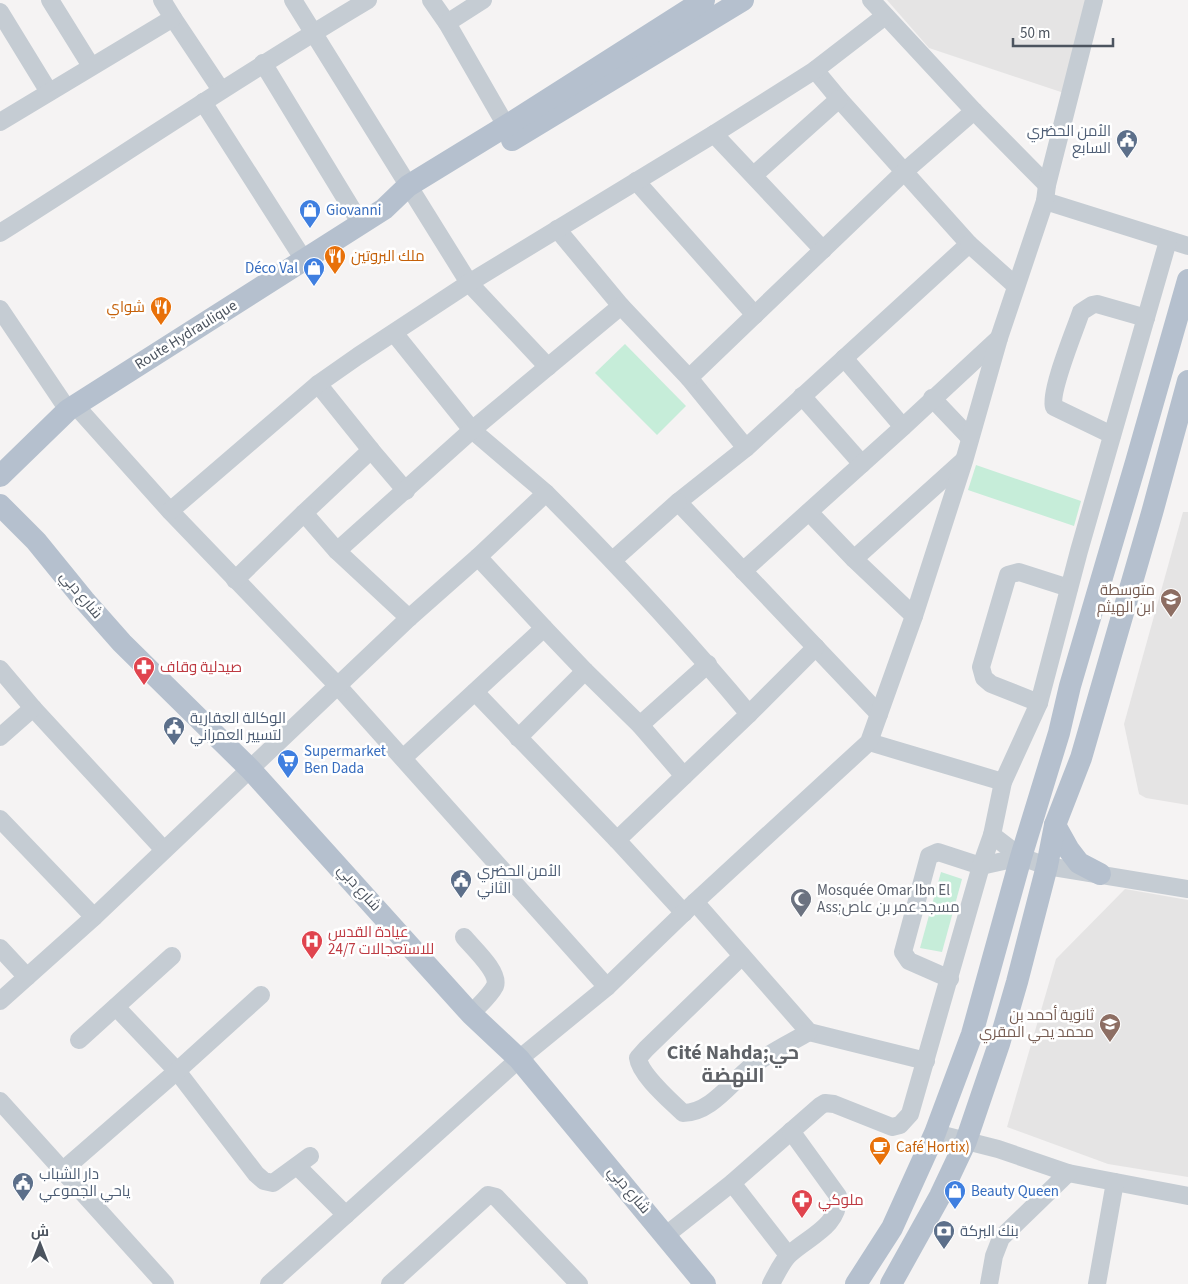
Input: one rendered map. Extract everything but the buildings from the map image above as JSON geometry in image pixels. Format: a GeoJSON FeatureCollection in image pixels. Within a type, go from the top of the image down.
{"type":"FeatureCollection","features":[{"type":"Feature","properties":{"kind":"main road"},"geometry":{"type":"LineString","coordinates":[[510,132],[704,0]]}},
{"type":"Feature","properties":{"kind":"main road"},"geometry":{"type":"LineString","coordinates":[[510,132],[743,0]]}},
{"type":"Feature","properties":{"kind":"main road","name":"Route Hydraulique"},"geometry":{"type":"LineString","coordinates":[[0,476],[71,407],[384,209],[510,132]]}},
{"type":"Feature","properties":{"kind":"main road"},"geometry":{"type":"LineString","coordinates":[[856,1284],[892,1228],[934,1133],[972,1034],[1021,857],[1059,733],[1070,686],[1136,462],[1181,331],[1188,280]]}},
{"type":"Feature","properties":{"kind":"main road"},"geometry":{"type":"LineString","coordinates":[[891,1284],[940,1196],[966,1141],[999,1044],[1017,982],[1056,825],[1081,758],[1152,513],[1188,380]]}},
{"type":"Feature","properties":{"kind":"main road","name":"شارع دبي"},"geometry":{"type":"LineString","coordinates":[[0,505],[36,541],[122,643],[251,770],[471,1014],[519,1059],[705,1284]]}},
{"type":"Feature","properties":{"kind":"main road"},"geometry":{"type":"LineString","coordinates":[[1056,825],[1069,850],[1079,863],[1100,874]]}},
{"type":"Feature","properties":{"kind":"street"},"geometry":{"type":"LineString","coordinates":[[0,4],[8,0]]}},
{"type":"Feature","properties":{"kind":"street"},"geometry":{"type":"LineString","coordinates":[[50,0],[91,66]]}},
{"type":"Feature","properties":{"kind":"street"},"geometry":{"type":"LineString","coordinates":[[162,0],[221,90]]}},
{"type":"Feature","properties":{"kind":"street"},"geometry":{"type":"LineString","coordinates":[[293,0],[469,283],[548,367]]}},
{"type":"Feature","properties":{"kind":"street"},"geometry":{"type":"LineString","coordinates":[[0,233],[263,63],[368,0]]}},
{"type":"Feature","properties":{"kind":"street"},"geometry":{"type":"LineString","coordinates":[[431,0],[447,23],[510,132]]}},
{"type":"Feature","properties":{"kind":"street"},"geometry":{"type":"LineString","coordinates":[[447,23],[483,0]]}},
{"type":"Feature","properties":{"kind":"street"},"geometry":{"type":"LineString","coordinates":[[871,0],[974,111],[1046,193],[1168,241],[1188,246]]}},
{"type":"Feature","properties":{"kind":"street"},"geometry":{"type":"LineString","coordinates":[[269,1284],[519,1059],[607,987],[689,908],[869,742],[914,616],[964,461],[999,338],[1046,193],[1094,0]]}},
{"type":"Feature","properties":{"kind":"street"},"geometry":{"type":"LineString","coordinates":[[0,12],[49,92]]}},
{"type":"Feature","properties":{"kind":"street"},"geometry":{"type":"LineString","coordinates":[[170,511],[318,384],[358,356],[469,283],[714,134],[815,70],[885,16]]}},
{"type":"Feature","properties":{"kind":"street"},"geometry":{"type":"LineString","coordinates":[[0,122],[173,18]]}},
{"type":"Feature","properties":{"kind":"street"},"geometry":{"type":"LineString","coordinates":[[263,63],[361,224]]}},
{"type":"Feature","properties":{"kind":"street"},"geometry":{"type":"LineString","coordinates":[[815,70],[969,244],[1016,286]]}},
{"type":"Feature","properties":{"kind":"street"},"geometry":{"type":"LineString","coordinates":[[754,175],[839,99]]}},
{"type":"Feature","properties":{"kind":"street"},"geometry":{"type":"LineString","coordinates":[[203,102],[304,260]]}},
{"type":"Feature","properties":{"kind":"street"},"geometry":{"type":"LineString","coordinates":[[689,378],[905,171],[974,111]]}},
{"type":"Feature","properties":{"kind":"street"},"geometry":{"type":"LineString","coordinates":[[714,134],[823,250]]}},
{"type":"Feature","properties":{"kind":"street"},"geometry":{"type":"LineString","coordinates":[[636,180],[755,315]]}},
{"type":"Feature","properties":{"kind":"street"},"geometry":{"type":"LineString","coordinates":[[557,229],[621,306],[689,378],[746,448]]}},
{"type":"Feature","properties":{"kind":"street"},"geometry":{"type":"LineString","coordinates":[[666,1235],[732,1183],[825,1103],[834,1104],[892,1127],[900,1125],[910,1114],[981,866],[992,835],[1003,782],[1040,703],[1069,588],[1168,241]]}},
{"type":"Feature","properties":{"kind":"street"},"geometry":{"type":"LineString","coordinates":[[613,560],[678,502],[746,448],[969,244]]}},
{"type":"Feature","properties":{"kind":"street"},"geometry":{"type":"LineString","coordinates":[[1112,435],[1054,407],[1052,401],[1055,388],[1081,312],[1086,308],[1097,304],[1146,318]]}},
{"type":"Feature","properties":{"kind":"street"},"geometry":{"type":"LineString","coordinates":[[337,552],[472,430],[621,306]]}},
{"type":"Feature","properties":{"kind":"street"},"geometry":{"type":"LineString","coordinates":[[0,309],[71,407],[338,686],[607,987]]}},
{"type":"Feature","properties":{"kind":"street"},"geometry":{"type":"LineString","coordinates":[[394,333],[472,430],[546,493],[613,560],[708,664],[749,714]]}},
{"type":"Feature","properties":{"kind":"street"},"geometry":{"type":"LineString","coordinates":[[743,571],[904,427],[932,398],[999,338]]}},
{"type":"Feature","properties":{"kind":"street"},"geometry":{"type":"LineString","coordinates":[[844,358],[904,427]]}},
{"type":"Feature","properties":{"kind":"street"},"geometry":{"type":"LineString","coordinates":[[318,384],[406,490]]}},
{"type":"Feature","properties":{"kind":"street"},"geometry":{"type":"LineString","coordinates":[[802,396],[862,464]]}},
{"type":"Feature","properties":{"kind":"street"},"geometry":{"type":"LineString","coordinates":[[932,398],[970,438]]}},
{"type":"Feature","properties":{"kind":"street"},"geometry":{"type":"LineString","coordinates":[[235,580],[371,450]]}},
{"type":"Feature","properties":{"kind":"street"},"geometry":{"type":"LineString","coordinates":[[854,559],[964,461]]}},
{"type":"Feature","properties":{"kind":"street"},"geometry":{"type":"LineString","coordinates":[[0,1001],[94,918],[409,618],[546,493]]}},
{"type":"Feature","properties":{"kind":"street"},"geometry":{"type":"LineString","coordinates":[[678,502],[879,714]]}},
{"type":"Feature","properties":{"kind":"street"},"geometry":{"type":"LineString","coordinates":[[809,512],[854,559],[914,616]]}},
{"type":"Feature","properties":{"kind":"street"},"geometry":{"type":"LineString","coordinates":[[304,513],[337,552],[409,618]]}},
{"type":"Feature","properties":{"kind":"street"},"geometry":{"type":"LineString","coordinates":[[478,557],[585,671],[640,725],[684,776]]}},
{"type":"Feature","properties":{"kind":"street"},"geometry":{"type":"LineString","coordinates":[[1040,703],[990,684],[984,678],[981,667],[1008,576],[1019,572],[1069,588]]}},
{"type":"Feature","properties":{"kind":"street"},"geometry":{"type":"LineString","coordinates":[[403,758],[544,628]]}},
{"type":"Feature","properties":{"kind":"street"},"geometry":{"type":"LineString","coordinates":[[617,840],[816,647]]}},
{"type":"Feature","properties":{"kind":"street"},"geometry":{"type":"LineString","coordinates":[[640,725],[708,664]]}},
{"type":"Feature","properties":{"kind":"street"},"geometry":{"type":"LineString","coordinates":[[0,668],[33,708],[164,850]]}},
{"type":"Feature","properties":{"kind":"street"},"geometry":{"type":"LineString","coordinates":[[518,738],[585,671]]}},
{"type":"Feature","properties":{"kind":"street"},"geometry":{"type":"LineString","coordinates":[[475,692],[617,840],[742,956],[809,1032],[926,1061]]}},
{"type":"Feature","properties":{"kind":"street"},"geometry":{"type":"LineString","coordinates":[[0,737],[33,708]]}},
{"type":"Feature","properties":{"kind":"street"},"geometry":{"type":"LineString","coordinates":[[869,742],[1003,782]]}},
{"type":"Feature","properties":{"kind":"street"},"geometry":{"type":"LineString","coordinates":[[0,819],[94,918]]}},
{"type":"Feature","properties":{"kind":"street"},"geometry":{"type":"LineString","coordinates":[[992,835],[1021,857],[1047,866],[1188,889]]}},
{"type":"Feature","properties":{"kind":"street"},"geometry":{"type":"LineString","coordinates":[[950,979],[910,961],[903,952],[929,856],[938,852],[981,866],[1021,857]]}},
{"type":"Feature","properties":{"kind":"street"},"geometry":{"type":"LineString","coordinates":[[464,937],[494,971],[496,980],[494,987],[471,1014]]}},
{"type":"Feature","properties":{"kind":"street"},"geometry":{"type":"LineString","coordinates":[[0,948],[27,977]]}},
{"type":"Feature","properties":{"kind":"street"},"geometry":{"type":"LineString","coordinates":[[79,1040],[172,956]]}},
{"type":"Feature","properties":{"kind":"street"},"geometry":{"type":"LineString","coordinates":[[742,956],[638,1058],[641,1068],[651,1080],[683,1113],[692,1113],[706,1106],[753,1065],[809,1032]]}},
{"type":"Feature","properties":{"kind":"street"},"geometry":{"type":"LineString","coordinates":[[62,1171],[261,995]]}},
{"type":"Feature","properties":{"kind":"street"},"geometry":{"type":"LineString","coordinates":[[116,1007],[177,1071],[256,1174],[264,1180],[273,1182],[304,1161],[346,1215]]}},
{"type":"Feature","properties":{"kind":"street"},"geometry":{"type":"LineString","coordinates":[[0,1101],[166,1284]]}},
{"type":"Feature","properties":{"kind":"street"},"geometry":{"type":"LineString","coordinates":[[771,1284],[788,1255],[832,1221],[838,1201],[838,1196],[791,1131]]}},
{"type":"Feature","properties":{"kind":"street"},"geometry":{"type":"LineString","coordinates":[[934,1133],[998,1149],[1068,1172],[1188,1196]]}},
{"type":"Feature","properties":{"kind":"street"},"geometry":{"type":"LineString","coordinates":[[989,1284],[994,1256],[1001,1238],[1068,1172]]}},
{"type":"Feature","properties":{"kind":"street"},"geometry":{"type":"LineString","coordinates":[[1097,1284],[1115,1182]]}},
{"type":"Feature","properties":{"kind":"street"},"geometry":{"type":"LineString","coordinates":[[732,1183],[788,1255]]}},
{"type":"Feature","properties":{"kind":"street"},"geometry":{"type":"LineString","coordinates":[[390,1284],[488,1195],[496,1197],[579,1284]]}},
{"type":"Feature","properties":{"kind":"shaded area"},"geometry":{"type":"Polygon","coordinates":[[[887,0],[1088,0],[1064,93],[929,48],[887,0]]]}},
{"type":"Feature","properties":{"kind":"shaded area","name":"متوسطة ابن الهيثم"},"geometry":{"type":"Polygon","coordinates":[[[1183,512],[1188,512],[1188,805],[1146,798],[1139,794],[1124,724],[1183,512]]]}},
{"type":"Feature","properties":{"kind":"shaded area","name":"ثانوية أحمد بن محمد يحي المقري"},"geometry":{"type":"Polygon","coordinates":[[[1125,889],[1188,900],[1188,1177],[1108,1164],[1007,1127],[1056,959],[1125,889]]]}},
{"type":"Feature","properties":{"kind":"green space"},"geometry":{"type":"Polygon","coordinates":[[[625,344],[686,406],[657,435],[595,373],[625,344]]]}},
{"type":"Feature","properties":{"kind":"green space"},"geometry":{"type":"Polygon","coordinates":[[[976,465],[1081,501],[1074,526],[968,490],[976,465]]]}},
{"type":"Feature","properties":{"kind":"green space"},"geometry":{"type":"Polygon","coordinates":[[[941,872],[962,879],[942,952],[920,948],[941,872]]]}},
{"type":"Feature","properties":{"kind":"place","name":"الأمن الحضري السابع"},"geometry":{"type":"Point","coordinates":[1127,159]}},
{"type":"Feature","properties":{"kind":"place","name":"Giovanni"},"geometry":{"type":"Point","coordinates":[310,229]}},
{"type":"Feature","properties":{"kind":"place","name":"ملك البروتين"},"geometry":{"type":"Point","coordinates":[335,275]}},
{"type":"Feature","properties":{"kind":"place","name":"Déco Val"},"geometry":{"type":"Point","coordinates":[314,287]}},
{"type":"Feature","properties":{"kind":"place","name":"شواي"},"geometry":{"type":"Point","coordinates":[161,326]}},
{"type":"Feature","properties":{"kind":"place","name":"متوسطة ابن الهيثم"},"geometry":{"type":"Point","coordinates":[1171,618]}},
{"type":"Feature","properties":{"kind":"place","name":"صيدلية وقاف"},"geometry":{"type":"Point","coordinates":[144,686]}},
{"type":"Feature","properties":{"kind":"place","name":"الوكالة العقارية لتسيير العمراني"},"geometry":{"type":"Point","coordinates":[174,746]}},
{"type":"Feature","properties":{"kind":"place","name":"Supermarket Ben Dada"},"geometry":{"type":"Point","coordinates":[288,779]}},
{"type":"Feature","properties":{"kind":"place","name":"الأمن الحضري الثاني"},"geometry":{"type":"Point","coordinates":[461,899]}},
{"type":"Feature","properties":{"kind":"place","name":"Mosquée Omar Ibn El Ass;مسجد عمر بن عاص"},"geometry":{"type":"Point","coordinates":[801,918]}},
{"type":"Feature","properties":{"kind":"place","name":"عيادة القدس للاستعجالات 24/7"},"geometry":{"type":"Point","coordinates":[312,960]}},
{"type":"Feature","properties":{"kind":"place","name":"ثانوية أحمد بن محمد يحي المقري"},"geometry":{"type":"Point","coordinates":[1110,1043]}},
{"type":"Feature","properties":{"kind":"place","name":"Café Hortix)"},"geometry":{"type":"Point","coordinates":[880,1166]}},
{"type":"Feature","properties":{"kind":"place","name":"دار الشباب ياحي الجموعي"},"geometry":{"type":"Point","coordinates":[23,1202]}},
{"type":"Feature","properties":{"kind":"place","name":"Beauty Queen"},"geometry":{"type":"Point","coordinates":[955,1210]}},
{"type":"Feature","properties":{"kind":"place","name":"ملوكي"},"geometry":{"type":"Point","coordinates":[802,1219]}},
{"type":"Feature","properties":{"kind":"place","name":"بنك البركة"},"geometry":{"type":"Point","coordinates":[944,1250]}},
{"type":"Feature","properties":{"kind":"district","name":"Cité Nahda;حي النهضة"},"geometry":{"type":"Point","coordinates":[733,1064]}}]}
